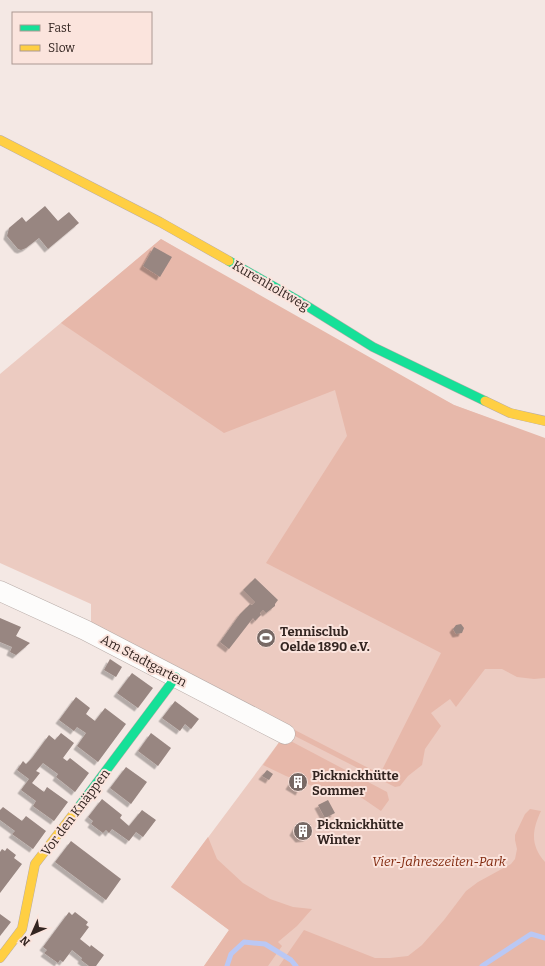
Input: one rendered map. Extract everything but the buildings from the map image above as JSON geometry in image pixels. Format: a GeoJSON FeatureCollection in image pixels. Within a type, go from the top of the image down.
{"type":"FeatureCollection","features":[{"type":"Feature","properties":{"kind":"street","name":"Kurenholtweg"},"geometry":{"type":"LineString","coordinates":[[0,140],[160,222],[299,301],[373,347],[510,413],[545,420]]}},
{"type":"Feature","properties":{"kind":"street","name":"Am Stadtgarten"},"geometry":{"type":"LineString","coordinates":[[0,591],[85,630],[285,734]]}},
{"type":"Feature","properties":{"kind":"street","name":"Vor den Knäppen"},"geometry":{"type":"LineString","coordinates":[[0,958],[22,929],[35,864],[176,677]]}},
{"type":"Feature","properties":{"kind":"green space","name":"Vier-Jahreszeiten-Park"},"geometry":{"type":"Polygon","coordinates":[[[161,239],[366,361],[454,405],[545,439],[545,966],[204,966],[229,930],[171,887],[283,737],[91,624],[91,604],[0,563],[0,374],[161,239]]]}},
{"type":"Feature","properties":{"kind":"shaded area"},"geometry":{"type":"Polygon","coordinates":[[[161,239],[454,405],[545,438],[545,678],[534,679],[517,677],[502,669],[485,669],[456,707],[450,699],[431,713],[441,726],[425,749],[422,765],[408,776],[400,786],[395,787],[287,732],[289,727],[380,774],[441,653],[266,563],[347,436],[335,390],[224,433],[61,323],[161,239]]]}},
{"type":"Feature","properties":{"kind":"shaded area"},"geometry":{"type":"Polygon","coordinates":[[[283,737],[387,792],[389,800],[381,811],[346,787],[318,788],[286,776],[263,765],[283,737]]]}},
{"type":"Feature","properties":{"kind":"shaded area"},"geometry":{"type":"Polygon","coordinates":[[[530,809],[541,811],[534,831],[534,837],[537,850],[545,862],[545,966],[279,966],[304,930],[375,958],[408,956],[422,945],[444,920],[466,891],[478,882],[511,864],[515,859],[517,849],[515,835],[525,814],[530,809]]]}},
{"type":"Feature","properties":{"kind":"shaded area"},"geometry":{"type":"Polygon","coordinates":[[[208,837],[217,859],[243,883],[270,899],[293,907],[312,909],[297,926],[278,942],[282,946],[268,966],[204,966],[229,930],[171,887],[208,837]]]}},
{"type":"Feature","properties":{"kind":"waterway"},"geometry":{"type":"LineString","coordinates":[[482,966],[531,934],[545,938]]}},
{"type":"Feature","properties":{"kind":"waterway"},"geometry":{"type":"LineString","coordinates":[[227,966],[231,954],[244,942],[265,944],[291,960],[296,966]]}},
{"type":"Feature","properties":{"kind":"traffic: fast"},"geometry":{"type":"LineString","coordinates":[[229,261],[299,301],[373,347],[485,401]]}},
{"type":"Feature","properties":{"kind":"traffic: fast"},"geometry":{"type":"LineString","coordinates":[[78,808],[176,677]]}},
{"type":"Feature","properties":{"kind":"traffic: slow"},"geometry":{"type":"LineString","coordinates":[[0,140],[160,222],[229,261]]}},
{"type":"Feature","properties":{"kind":"traffic: slow"},"geometry":{"type":"LineString","coordinates":[[485,401],[510,413],[545,421]]}},
{"type":"Feature","properties":{"kind":"traffic: slow"},"geometry":{"type":"LineString","coordinates":[[0,958],[22,929],[35,864],[78,808]]}},
{"type":"Feature","properties":{"kind":"place","name":"Tennisclub Oelde 1890 e.V."},"geometry":{"type":"Point","coordinates":[266,638]}},
{"type":"Feature","properties":{"kind":"place","name":"Picknickhütte Sommer"},"geometry":{"type":"Point","coordinates":[298,782]}},
{"type":"Feature","properties":{"kind":"place","name":"Picknickhütte Winter"},"geometry":{"type":"Point","coordinates":[303,831]}}]}
